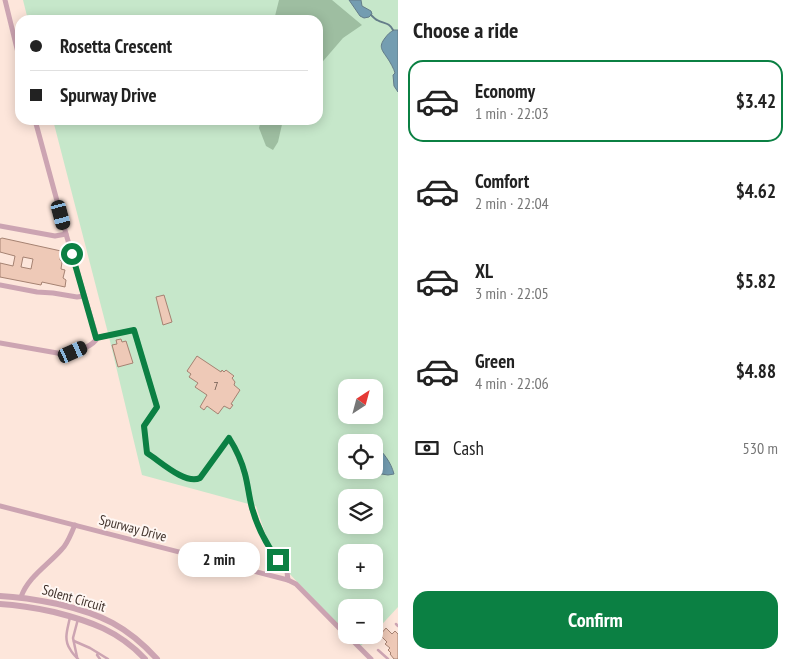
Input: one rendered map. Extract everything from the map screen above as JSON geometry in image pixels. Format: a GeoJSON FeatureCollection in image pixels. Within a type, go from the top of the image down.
{"type":"FeatureCollection","features":[{"type":"Feature","properties":{"kind":"street"},"geometry":{"type":"LineString","coordinates":[[5,0],[15,41]]}},
{"type":"Feature","properties":{"kind":"street"},"geometry":{"type":"LineString","coordinates":[[0,343],[63,354],[92,344],[96,339],[37,125]]}},
{"type":"Feature","properties":{"kind":"street"},"geometry":{"type":"LineString","coordinates":[[0,226],[55,236],[66,234]]}},
{"type":"Feature","properties":{"kind":"street"},"geometry":{"type":"LineString","coordinates":[[0,285],[77,298],[84,296]]}},
{"type":"Feature","properties":{"kind":"street","name":"Spurway Drive"},"geometry":{"type":"LineString","coordinates":[[96,339],[134,330],[157,407],[144,426],[147,453],[182,477],[195,480],[200,478],[229,438],[245,473],[252,509],[261,531],[268,547],[287,572],[288,580]]}},
{"type":"Feature","properties":{"kind":"street","name":"Spurway Drive"},"geometry":{"type":"LineString","coordinates":[[0,506],[288,580],[296,584],[338,627]]}},
{"type":"Feature","properties":{"kind":"street"},"geometry":{"type":"LineString","coordinates":[[21,598],[24,588],[64,548],[75,525]]}},
{"type":"Feature","properties":{"kind":"street","name":"Solent Circuit"},"geometry":{"type":"LineString","coordinates":[[0,596],[66,606],[99,616],[128,632],[157,659]]}},
{"type":"Feature","properties":{"kind":"street","name":"Solent Circuit"},"geometry":{"type":"LineString","coordinates":[[0,604],[28,606],[78,618],[103,627],[135,649],[145,659]]}},
{"type":"Feature","properties":{"kind":"street","name":"Spurway Drive"},"geometry":{"type":"LineString","coordinates":[[355,644],[371,659]]}},
{"type":"Feature","properties":{"kind":"lane"},"geometry":{"type":"LineString","coordinates":[[70,616],[66,642],[77,658]]}},
{"type":"Feature","properties":{"kind":"lane"},"geometry":{"type":"LineString","coordinates":[[77,658],[74,634],[78,618]]}},
{"type":"Feature","properties":{"kind":"lane"},"geometry":{"type":"LineString","coordinates":[[74,641],[108,659]]}},
{"type":"Feature","properties":{"kind":"lane"},"geometry":{"type":"LineString","coordinates":[[378,650],[388,659]]}},
{"type":"Feature","properties":{"kind":"lane"},"geometry":{"type":"LineString","coordinates":[[98,653],[97,655],[100,659]]}},
{"type":"Feature","properties":{"kind":"green space"},"geometry":{"type":"Polygon","coordinates":[[[23,0],[398,0],[398,607],[383,623],[383,599],[338,599],[338,625],[287,571],[269,545],[256,506],[142,475],[109,337],[54,125],[323,125],[323,15],[27,15],[23,0]]]}},
{"type":"Feature","properties":{"kind":"green space"},"geometry":{"type":"Polygon","coordinates":[[[279,0],[332,0],[362,25],[343,38],[323,61],[323,15],[275,15],[279,0]]]}},
{"type":"Feature","properties":{"kind":"green space"},"geometry":{"type":"Polygon","coordinates":[[[260,125],[282,125],[278,142],[273,150],[266,146],[259,128],[260,125]]]}},
{"type":"Feature","properties":{"kind":"water"},"geometry":{"type":"Polygon","coordinates":[[[349,0],[361,0],[362,6],[371,11],[372,14],[364,18],[360,16],[349,0]]]}},
{"type":"Feature","properties":{"kind":"water"},"geometry":{"type":"Polygon","coordinates":[[[398,30],[398,92],[394,86],[393,75],[395,73],[381,46],[390,32],[398,30]]]}},
{"type":"Feature","properties":{"kind":"water"},"geometry":{"type":"Polygon","coordinates":[[[383,454],[391,465],[394,474],[383,474],[383,454]]]}},
{"type":"Feature","properties":{"kind":"building"},"geometry":{"type":"Polygon","coordinates":[[[0,239],[61,251],[61,269],[65,270],[63,278],[66,280],[65,287],[42,282],[41,285],[0,277],[0,263],[13,266],[15,256],[0,252],[0,239]],[[23,257],[21,267],[31,269],[33,259],[23,257]]]}},
{"type":"Feature","properties":{"kind":"building"},"geometry":{"type":"Polygon","coordinates":[[[164,295],[172,322],[163,325],[156,297],[164,295]]]}},
{"type":"Feature","properties":{"kind":"building"},"geometry":{"type":"Polygon","coordinates":[[[121,339],[122,342],[126,341],[133,363],[118,367],[112,345],[117,344],[116,340],[121,339]]]}},
{"type":"Feature","properties":{"kind":"building"},"geometry":{"type":"Polygon","coordinates":[[[197,356],[221,372],[226,370],[234,376],[232,378],[235,382],[234,385],[240,390],[230,409],[224,406],[218,414],[207,406],[204,410],[200,407],[207,395],[195,387],[198,383],[189,377],[191,374],[187,371],[197,356]]]}},
{"type":"Feature","properties":{"kind":"building"},"geometry":{"type":"Polygon","coordinates":[[[386,628],[392,634],[395,631],[398,634],[398,659],[394,659],[390,654],[388,650],[390,648],[385,644],[387,642],[383,638],[383,632],[386,628]]]}},
{"type":"Feature","properties":{"kind":"waterway"},"geometry":{"type":"LineString","coordinates":[[371,15],[377,20],[388,24],[393,30]]}},
{"type":"Feature","properties":{"kind":"route"},"geometry":{"type":"LineString","coordinates":[[72,254],[96,338],[134,330],[157,407],[144,426],[147,453],[182,477],[195,480],[200,478],[229,438],[245,473],[256,520],[268,547],[278,560]]}}]}
